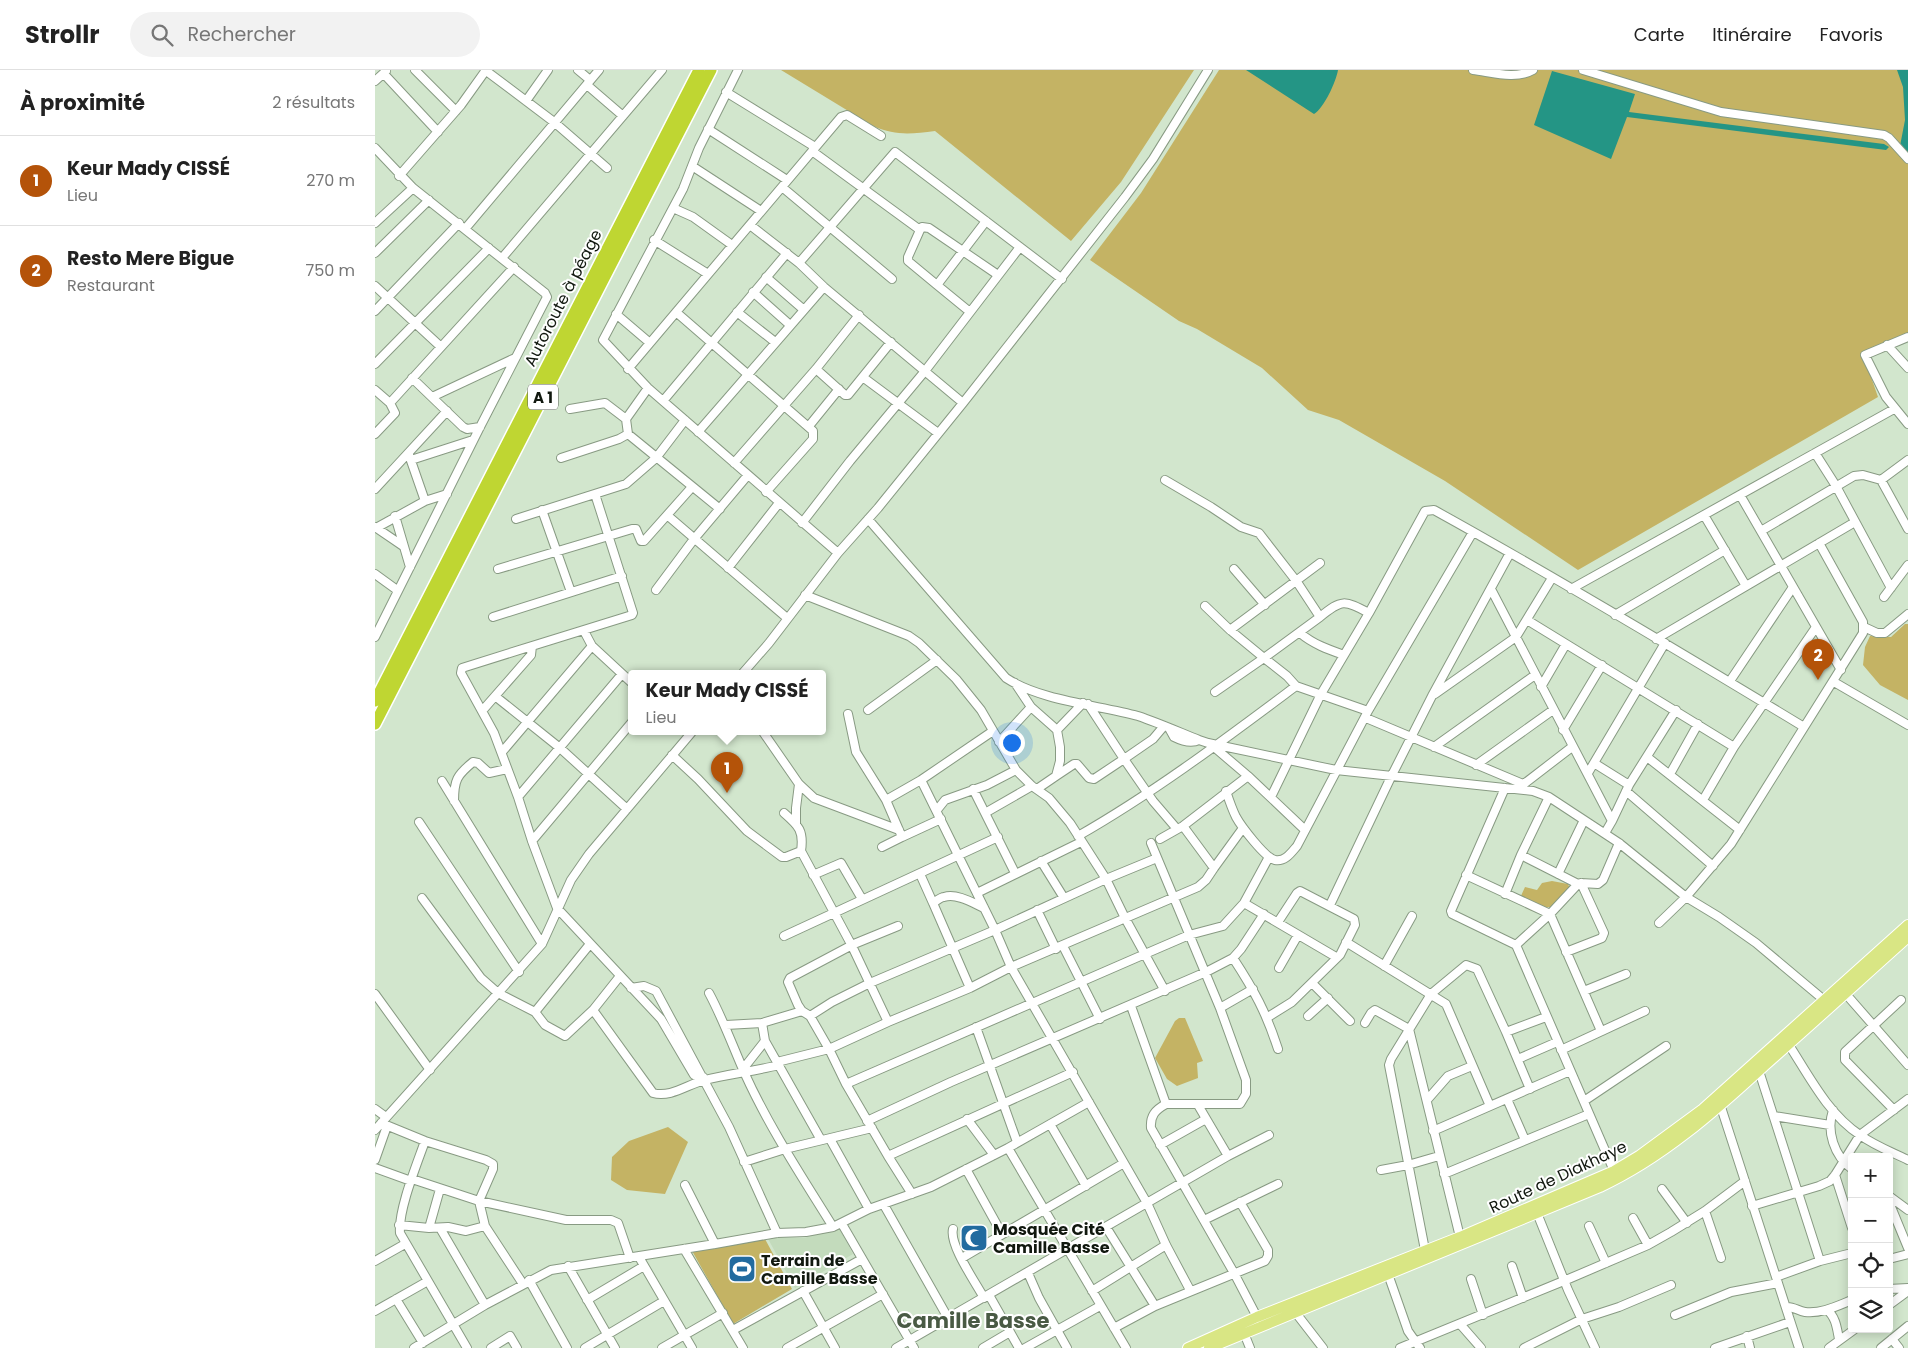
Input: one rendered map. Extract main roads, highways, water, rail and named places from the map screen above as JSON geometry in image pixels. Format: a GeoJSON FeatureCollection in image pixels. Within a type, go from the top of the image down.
{"type":"FeatureCollection","features":[{"type":"Feature","properties":{"kind":"highway","name":"Autoroute à péage"},"geometry":{"type":"LineString","coordinates":[[375,702],[699,70]]}},
{"type":"Feature","properties":{"kind":"highway","name":"A 1"},"geometry":{"type":"LineString","coordinates":[[375,724],[711,70]]}},
{"type":"Feature","properties":{"kind":"main road","name":"Route de Diakhaye"},"geometry":{"type":"LineString","coordinates":[[1188,1348],[1257,1317],[1292,1308],[1388,1274],[1600,1187],[1635,1170],[1660,1153],[1719,1101],[1824,1000],[1908,925]]}},
{"type":"Feature","properties":{"kind":"main road","name":"Route de Diakhaye"},"geometry":{"type":"LineString","coordinates":[[1209,1348],[1292,1308],[1614,1171],[1759,1072],[1908,937]]}},
{"type":"Feature","properties":{"kind":"water"},"geometry":{"type":"Polygon","coordinates":[[[1246,70],[1338,70],[1329,94],[1322,106],[1314,114],[1246,70]]]}},
{"type":"Feature","properties":{"kind":"water"},"geometry":{"type":"Polygon","coordinates":[[[1897,70],[1908,70],[1908,153],[1904,152],[1900,146],[1905,120],[1903,87],[1897,70]]]}},
{"type":"Feature","properties":{"kind":"water"},"geometry":{"type":"Polygon","coordinates":[[[1552,71],[1635,94],[1629,112],[1884,144],[1889,147],[1886,150],[1627,117],[1611,159],[1534,125],[1552,71]]]}},
{"type":"Feature","properties":{"kind":"place","name":"Resto Mere Bigue"},"geometry":{"type":"Point","coordinates":[1818,680]}},
{"type":"Feature","properties":{"kind":"place","name":"Keur Mady CISSÉ"},"geometry":{"type":"Point","coordinates":[727,793]}},
{"type":"Feature","properties":{"kind":"place","name":"Mosquée Cité Camille Basse"},"geometry":{"type":"Point","coordinates":[974,1238]}},
{"type":"Feature","properties":{"kind":"place","name":"Terrain de Camille Basse"},"geometry":{"type":"Point","coordinates":[742,1269]}},
{"type":"Feature","properties":{"kind":"district","name":"Camille Basse"},"geometry":{"type":"Point","coordinates":[973,1320]}}]}
